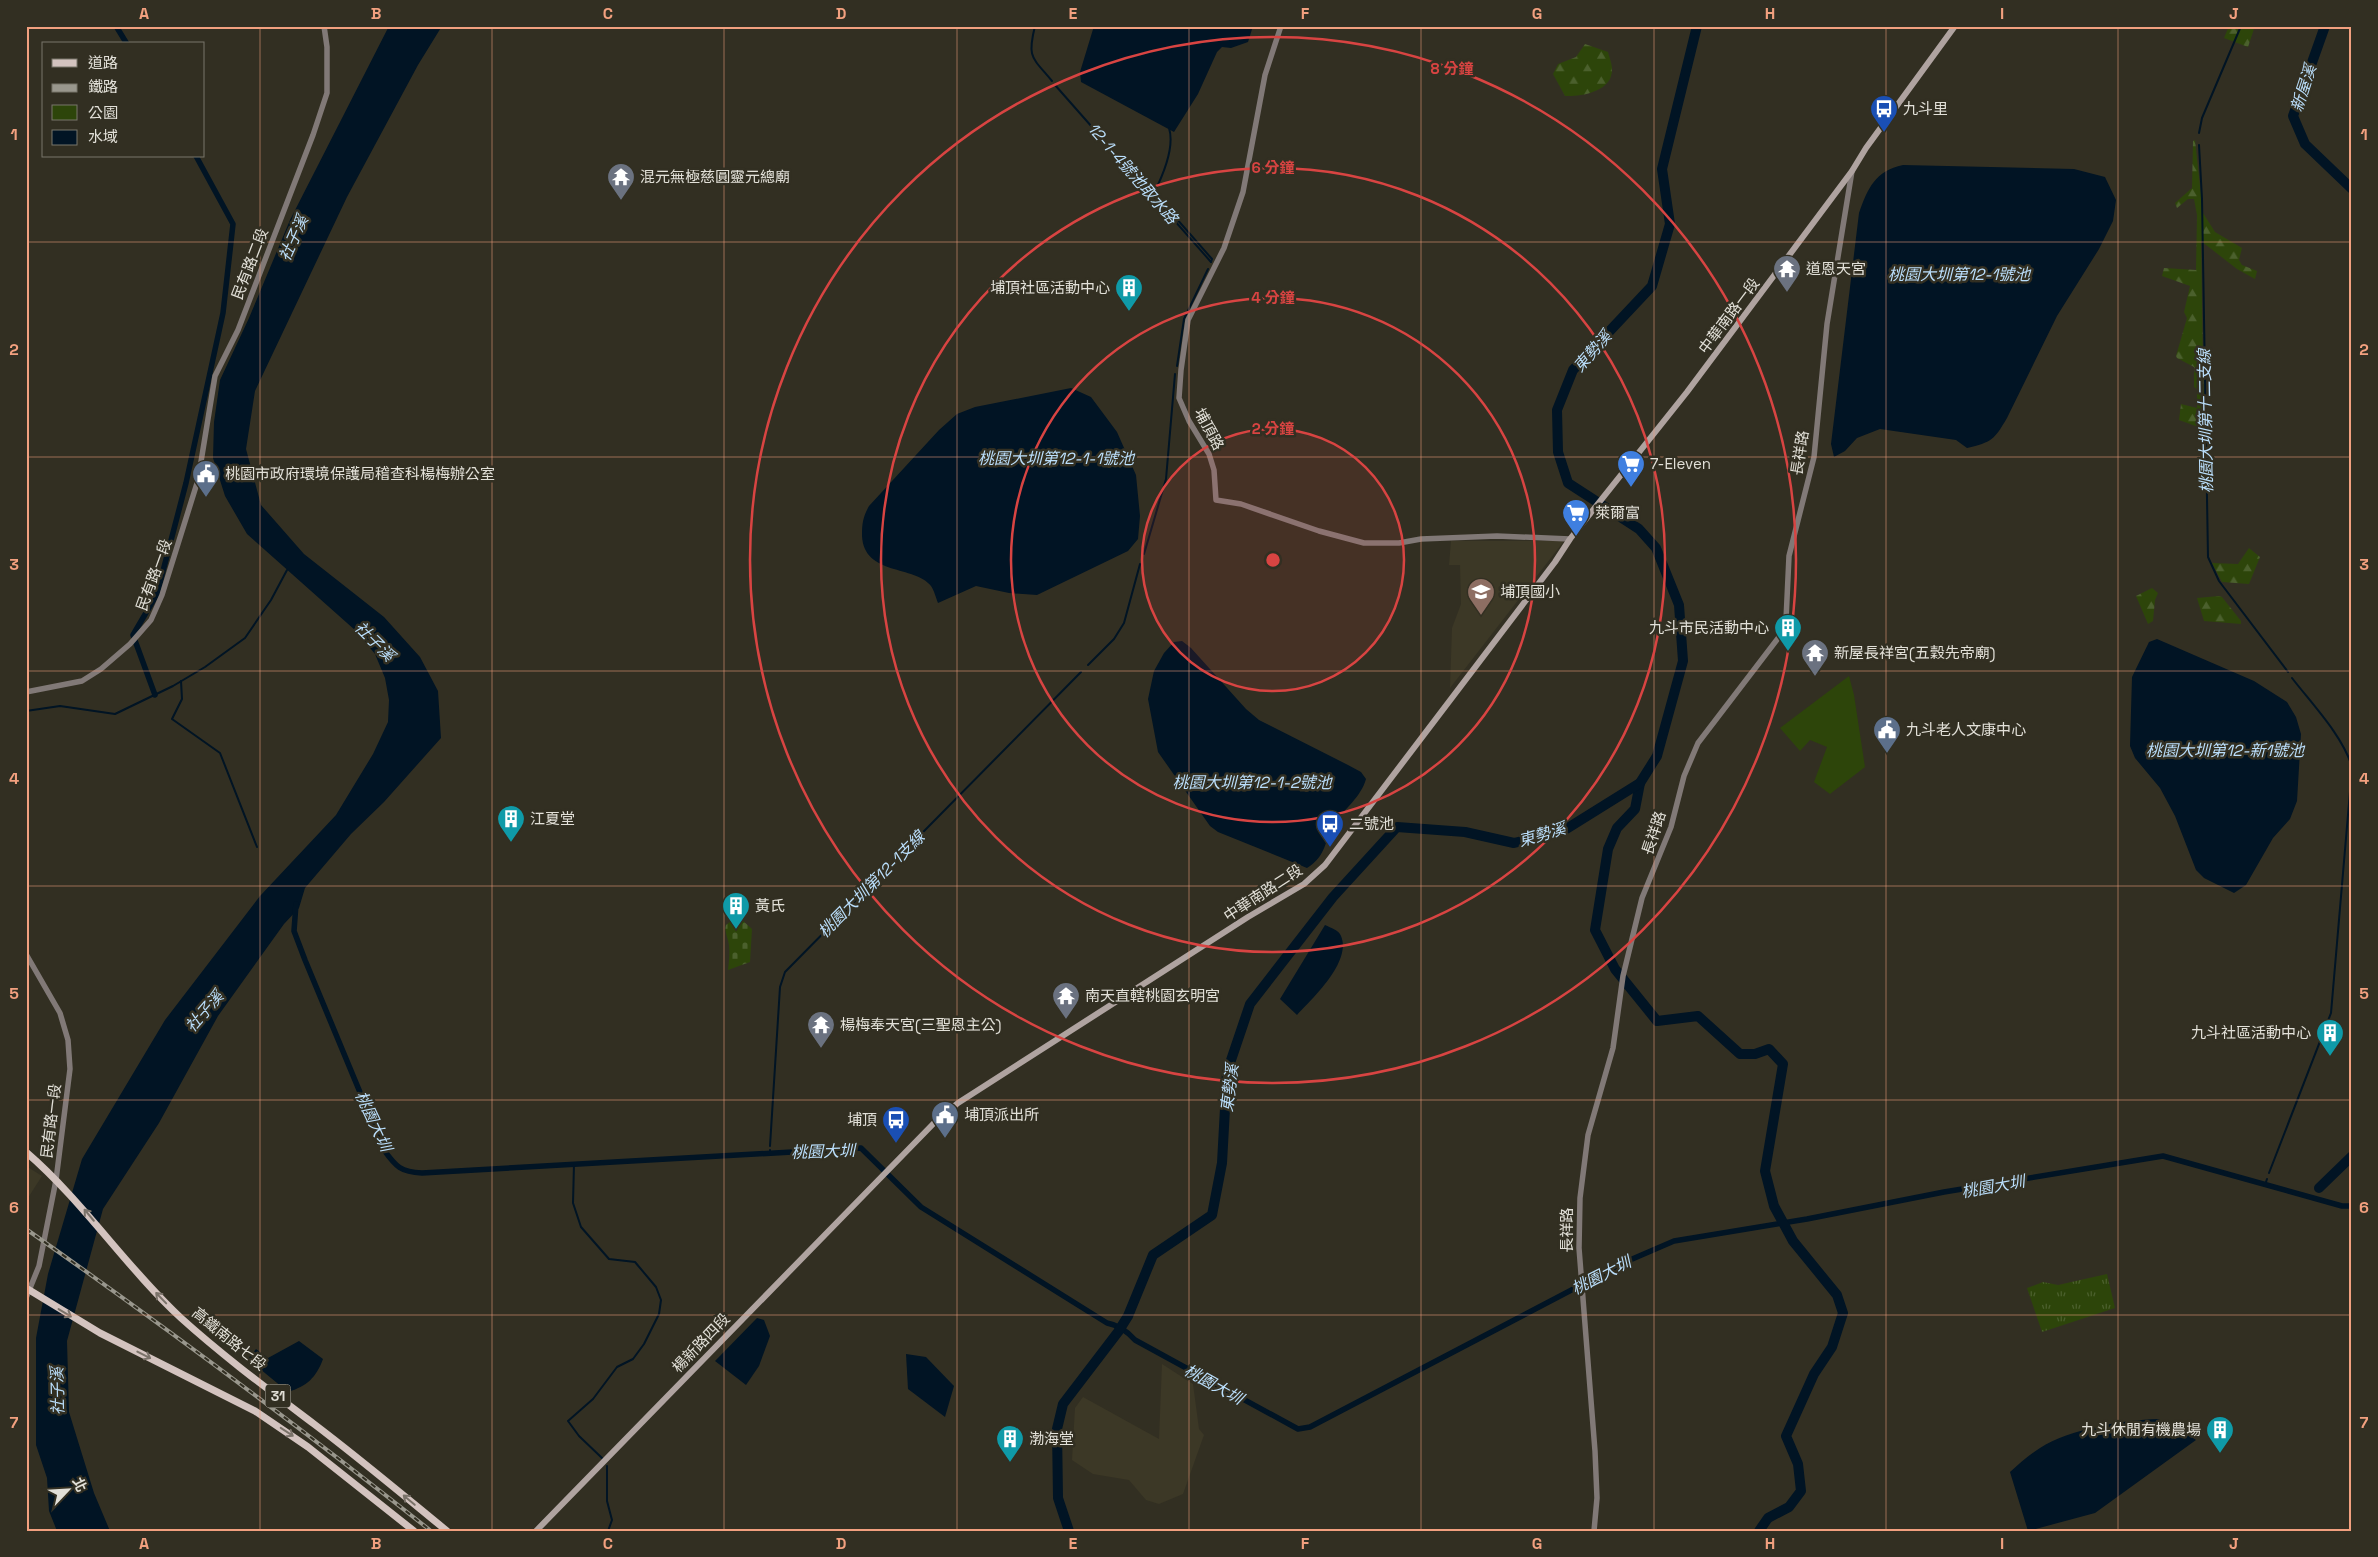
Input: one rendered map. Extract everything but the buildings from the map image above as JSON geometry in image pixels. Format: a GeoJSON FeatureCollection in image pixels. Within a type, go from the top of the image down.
{"type":"FeatureCollection","features":[{"type":"Feature","properties":{"kind":"main road","name":"中華南路一段"},"geometry":{"type":"LineString","coordinates":[[1583,523],[1698,377],[1852,171],[1866,148],[1955,26]]}},
{"type":"Feature","properties":{"kind":"main road","name":"中華南路二段"},"geometry":{"type":"LineString","coordinates":[[886,1170],[936,1121],[958,1103],[1309,880],[1325,865],[1347,838],[1583,523]]}},
{"type":"Feature","properties":{"kind":"main road","name":"31"},"geometry":{"type":"LineString","coordinates":[[26,1152],[56,1180]]}},
{"type":"Feature","properties":{"kind":"main road","name":"楊新路四段"},"geometry":{"type":"LineString","coordinates":[[536,1531],[886,1170]]}},
{"type":"Feature","properties":{"kind":"main road","name":"高鐵南路七段"},"geometry":{"type":"LineString","coordinates":[[56,1180],[79,1203],[119,1252],[183,1320],[362,1460],[447,1531]]}},
{"type":"Feature","properties":{"kind":"main road","name":"31"},"geometry":{"type":"LineString","coordinates":[[28,1293],[100,1333],[255,1411],[308,1447],[414,1531]]}},
{"type":"Feature","properties":{"kind":"street","name":"民有路二段"},"geometry":{"type":"LineString","coordinates":[[190,510],[205,440],[215,376],[241,322],[313,135],[327,93],[327,47],[324,26]]}},
{"type":"Feature","properties":{"kind":"street","name":"埔頂路"},"geometry":{"type":"LineString","coordinates":[[1281,26],[1265,75],[1243,192],[1224,248],[1188,320],[1180,370],[1179,398],[1189,420],[1209,454],[1214,470],[1216,500],[1241,504],[1319,531],[1364,542],[1399,543],[1421,539],[1498,536],[1570,539]]}},
{"type":"Feature","properties":{"kind":"street","name":"長祥路"},"geometry":{"type":"LineString","coordinates":[[1594,1531],[1596,1498],[1595,1451],[1582,1284],[1579,1208],[1582,1167],[1588,1135],[1613,1048],[1624,973],[1642,898],[1671,827],[1684,776],[1698,743],[1779,637],[1786,620],[1789,556],[1814,457],[1827,324],[1852,171]]}},
{"type":"Feature","properties":{"kind":"street","name":"民有路一段"},"geometry":{"type":"LineString","coordinates":[[26,692],[82,681],[101,669],[132,642],[151,620],[162,595],[190,510]]}},
{"type":"Feature","properties":{"kind":"street","name":"民有路一段"},"geometry":{"type":"LineString","coordinates":[[26,954],[60,1014],[68,1040],[70,1069],[56,1180],[39,1266],[28,1293]]}},
{"type":"Feature","properties":{"kind":"shaded area","name":"埔頂國小"},"geometry":{"type":"Polygon","coordinates":[[[1451,541],[1564,541],[1450,688],[1452,628],[1461,604],[1460,565],[1449,565],[1451,541]]]}},
{"type":"Feature","properties":{"kind":"shaded area"},"geometry":{"type":"Polygon","coordinates":[[[26,1166],[42,1176],[26,1201],[26,1166]]]}},
{"type":"Feature","properties":{"kind":"shaded area"},"geometry":{"type":"Polygon","coordinates":[[[1162,1364],[1193,1384],[1199,1429],[1204,1435],[1183,1494],[1159,1504],[1146,1500],[1129,1480],[1093,1474],[1072,1460],[1075,1408],[1083,1397],[1159,1439],[1162,1364]]]}},
{"type":"Feature","properties":{"kind":"green space"},"geometry":{"type":"Polygon","coordinates":[[[2229,26],[2255,26],[2248,47],[2224,38],[2229,26]]]}},
{"type":"Feature","properties":{"kind":"green space"},"geometry":{"type":"Polygon","coordinates":[[[1585,44],[1608,52],[1612,67],[1611,76],[1604,86],[1598,90],[1578,96],[1565,96],[1553,74],[1558,64],[1576,57],[1585,44]]]}},
{"type":"Feature","properties":{"kind":"green space"},"geometry":{"type":"Polygon","coordinates":[[[2195,140],[2203,213],[2215,232],[2242,248],[2239,260],[2242,265],[2257,271],[2255,279],[2237,269],[2201,241],[2204,429],[2179,420],[2181,404],[2197,408],[2194,367],[2176,356],[2187,318],[2184,312],[2190,286],[2162,276],[2164,268],[2196,270],[2197,215],[2194,199],[2188,199],[2177,208],[2175,203],[2192,188],[2193,141],[2195,140]]]}},
{"type":"Feature","properties":{"kind":"green space"},"geometry":{"type":"Polygon","coordinates":[[[2249,548],[2260,557],[2249,584],[2222,582],[2212,563],[2238,564],[2249,548]]]}},
{"type":"Feature","properties":{"kind":"green space"},"geometry":{"type":"Polygon","coordinates":[[[2152,588],[2158,593],[2155,600],[2153,621],[2148,624],[2136,596],[2152,588]]]}},
{"type":"Feature","properties":{"kind":"green space"},"geometry":{"type":"Polygon","coordinates":[[[2222,597],[2241,621],[2241,624],[2204,621],[2197,598],[2222,597]]]}},
{"type":"Feature","properties":{"kind":"green space"},"geometry":{"type":"Polygon","coordinates":[[[1849,676],[1854,695],[1865,767],[1830,794],[1814,782],[1827,747],[1810,740],[1800,751],[1780,728],[1849,676]]]}},
{"type":"Feature","properties":{"kind":"green space"},"geometry":{"type":"Polygon","coordinates":[[[742,920],[752,929],[750,962],[728,970],[729,942],[726,925],[731,921],[742,920]]]}},
{"type":"Feature","properties":{"kind":"green space"},"geometry":{"type":"Polygon","coordinates":[[[2107,1274],[2115,1308],[2042,1332],[2027,1288],[2043,1282],[2058,1285],[2107,1274]]]}},
{"type":"Feature","properties":{"kind":"water"},"geometry":{"type":"Polygon","coordinates":[[[389,26],[442,26],[418,65],[347,197],[255,391],[246,449],[261,505],[304,554],[384,617],[420,657],[438,691],[441,738],[384,802],[351,834],[305,888],[299,908],[284,924],[218,1016],[159,1123],[103,1209],[67,1341],[69,1412],[94,1493],[110,1531],[57,1531],[49,1511],[47,1478],[36,1445],[36,1338],[48,1274],[82,1159],[165,1020],[260,896],[336,815],[373,754],[388,722],[389,700],[385,678],[375,654],[356,631],[247,534],[225,496],[213,458],[214,422],[220,380],[249,318],[290,220],[389,26]]]}},
{"type":"Feature","properties":{"kind":"water"},"geometry":{"type":"Polygon","coordinates":[[[1094,26],[1253,26],[1248,42],[1231,48],[1222,47],[1217,52],[1198,94],[1174,132],[1081,82],[1080,72],[1094,26]]]}},
{"type":"Feature","properties":{"kind":"water","name":"桃園大圳第12-1號池"},"geometry":{"type":"Polygon","coordinates":[[[1903,165],[2074,169],[2105,177],[2116,200],[2113,221],[2099,249],[2057,316],[2007,418],[1992,439],[1967,448],[1956,440],[1880,429],[1857,438],[1845,451],[1834,457],[1831,444],[1859,213],[1869,188],[1879,176],[1903,165]]]}},
{"type":"Feature","properties":{"kind":"water","name":"桃園大圳第12-1-1號池"},"geometry":{"type":"Polygon","coordinates":[[[1071,388],[1091,397],[1117,432],[1136,475],[1140,516],[1138,539],[1128,551],[1037,595],[1009,593],[976,586],[938,603],[931,586],[924,579],[880,564],[871,558],[865,549],[862,536],[863,520],[869,506],[939,430],[957,414],[975,407],[1071,388]]]}},
{"type":"Feature","properties":{"kind":"water","name":"桃園大圳第12-新1號池"},"geometry":{"type":"Polygon","coordinates":[[[2157,639],[2254,681],[2287,702],[2296,717],[2301,734],[2297,801],[2290,819],[2273,838],[2246,885],[2234,893],[2204,878],[2196,870],[2175,816],[2160,788],[2135,758],[2130,746],[2132,677],[2149,642],[2157,639]]]}},
{"type":"Feature","properties":{"kind":"water","name":"桃園大圳第12-1-2號池"},"geometry":{"type":"Polygon","coordinates":[[[1182,641],[1191,648],[1246,709],[1259,720],[1361,772],[1366,779],[1357,797],[1331,829],[1322,853],[1307,868],[1218,832],[1210,826],[1158,752],[1148,699],[1154,671],[1164,653],[1174,642],[1182,641]]]}},
{"type":"Feature","properties":{"kind":"water"},"geometry":{"type":"Polygon","coordinates":[[[1325,925],[1334,929],[1341,936],[1343,946],[1341,957],[1329,979],[1297,1015],[1280,999],[1325,925]]]}},
{"type":"Feature","properties":{"kind":"water"},"geometry":{"type":"Polygon","coordinates":[[[757,1318],[764,1320],[770,1336],[759,1366],[746,1385],[715,1361],[757,1318]]]}},
{"type":"Feature","properties":{"kind":"water"},"geometry":{"type":"Polygon","coordinates":[[[299,1341],[323,1359],[314,1376],[306,1384],[288,1392],[248,1359],[256,1349],[268,1358],[299,1341]]]}},
{"type":"Feature","properties":{"kind":"water"},"geometry":{"type":"Polygon","coordinates":[[[906,1354],[926,1357],[954,1386],[945,1417],[908,1389],[906,1354]]]}},
{"type":"Feature","properties":{"kind":"water"},"geometry":{"type":"Polygon","coordinates":[[[2158,1419],[2184,1431],[2196,1440],[2095,1513],[2028,1531],[2010,1472],[2052,1441],[2097,1427],[2129,1421],[2158,1419]]]}},
{"type":"Feature","properties":{"kind":"waterway"},"geometry":{"type":"LineString","coordinates":[[116,26],[126,42]]}},
{"type":"Feature","properties":{"kind":"waterway","name":"12-1-4號池取水路"},"geometry":{"type":"LineString","coordinates":[[1035,26],[1031,45],[1033,56],[1052,81]]}},
{"type":"Feature","properties":{"kind":"waterway","name":"東勢溪"},"geometry":{"type":"LineString","coordinates":[[1069,1531],[1058,1498],[1057,1429],[1063,1404],[1128,1316],[1153,1255],[1212,1215],[1222,1163],[1227,1072],[1250,1004],[1333,897],[1397,827],[1465,832],[1514,843],[1563,831],[1640,783],[1657,756],[1683,661],[1679,605],[1656,548],[1639,529],[1568,483],[1558,452],[1557,410],[1573,370],[1652,286],[1670,224],[1662,169],[1697,26]]}},
{"type":"Feature","properties":{"kind":"waterway","name":"桃園大圳第十二支線"},"geometry":{"type":"LineString","coordinates":[[2199,133],[2202,118],[2241,26]]}},
{"type":"Feature","properties":{"kind":"waterway","name":"新屋溪"},"geometry":{"type":"LineString","coordinates":[[2325,26],[2293,116],[2305,144],[2352,189]]}},
{"type":"Feature","properties":{"kind":"waterway","name":"12-1-4號池取水路"},"geometry":{"type":"LineString","coordinates":[[1055,85],[1211,262]]}},
{"type":"Feature","properties":{"kind":"waterway","name":"12-1-4號池取水路"},"geometry":{"type":"LineString","coordinates":[[1169,128],[1169,152],[1154,193],[1212,259],[1211,262]]}},
{"type":"Feature","properties":{"kind":"waterway","name":"桃園大圳第十二支線"},"geometry":{"type":"LineString","coordinates":[[2199,145],[2202,199],[2208,557],[2219,581],[2288,672]]}},
{"type":"Feature","properties":{"kind":"waterway"},"geometry":{"type":"LineString","coordinates":[[155,695],[133,635],[157,594],[186,483],[223,313],[233,224],[197,158]]}},
{"type":"Feature","properties":{"kind":"waterway","name":"桃園大圳第12-1支線"},"geometry":{"type":"LineString","coordinates":[[1177,366],[1184,319],[1208,269]]}},
{"type":"Feature","properties":{"kind":"waterway","name":"桃園大圳第12-1支線"},"geometry":{"type":"LineString","coordinates":[[1144,554],[1166,479],[1175,374]]}},
{"type":"Feature","properties":{"kind":"waterway","name":"桃園大圳第12-1支線"},"geometry":{"type":"LineString","coordinates":[[1088,665],[1114,639],[1124,623],[1140,564]]}},
{"type":"Feature","properties":{"kind":"waterway","name":"社子溪"},"geometry":{"type":"LineString","coordinates":[[26,711],[60,706],[115,714],[173,686],[205,667],[245,638],[271,600],[287,570]]}},
{"type":"Feature","properties":{"kind":"waterway","name":"桃園大圳第12-1支線"},"geometry":{"type":"LineString","coordinates":[[770,1146],[780,987],[785,972],[1081,672]]}},
{"type":"Feature","properties":{"kind":"waterway","name":"桃園大圳第十二支線"},"geometry":{"type":"LineString","coordinates":[[2292,678],[2334,732],[2348,755],[2352,767]]}},
{"type":"Feature","properties":{"kind":"waterway"},"geometry":{"type":"LineString","coordinates":[[181,681],[182,699],[172,719],[220,753],[257,847]]}},
{"type":"Feature","properties":{"kind":"waterway","name":"桃園大圳第十二支線"},"geometry":{"type":"LineString","coordinates":[[2269,1173],[2331,1013],[2352,768]]}},
{"type":"Feature","properties":{"kind":"waterway"},"geometry":{"type":"LineString","coordinates":[[1640,783],[1635,809],[1617,828],[1608,849],[1595,930],[1615,969],[1657,1021],[1698,1016],[1740,1054],[1755,1054],[1769,1049],[1783,1064],[1765,1171],[1774,1206],[1793,1241],[1837,1295],[1843,1313],[1832,1347],[1814,1374],[1786,1436],[1798,1464],[1801,1491],[1789,1507],[1768,1518],[1759,1531]]}},
{"type":"Feature","properties":{"kind":"waterway","name":"桃園大圳"},"geometry":{"type":"LineString","coordinates":[[296,904],[294,931],[305,960],[384,1150],[400,1168],[422,1173],[861,1148],[921,1207],[1107,1323],[1122,1329],[1135,1340],[1298,1429],[1310,1427],[1623,1263],[1674,1241],[1807,1219],[1944,1192],[2163,1156],[2342,1206],[2352,1206]]}},
{"type":"Feature","properties":{"kind":"waterway","name":"新屋溪"},"geometry":{"type":"LineString","coordinates":[[2319,1188],[2352,1156]]}},
{"type":"Feature","properties":{"kind":"waterway"},"geometry":{"type":"LineString","coordinates":[[574,1164],[573,1203],[581,1227],[609,1259],[635,1262],[656,1287],[661,1300],[659,1314],[644,1344],[633,1359],[617,1367],[593,1399],[568,1421],[579,1436],[602,1458]]}},
{"type":"Feature","properties":{"kind":"waterway","name":"桃園大圳第十二支線"},"geometry":{"type":"LineString","coordinates":[[2265,1185],[2267,1179]]}},
{"type":"Feature","properties":{"kind":"waterway"},"geometry":{"type":"LineString","coordinates":[[607,1466],[607,1501],[612,1520],[608,1531]]}},
{"type":"Feature","properties":{"kind":"railway"},"geometry":{"type":"LineString","coordinates":[[26,1229],[231,1377],[431,1531]]}},
{"type":"Feature","properties":{"kind":"place","name":"九斗里"},"geometry":{"type":"Point","coordinates":[1884,133]}},
{"type":"Feature","properties":{"kind":"place","name":"混元無極慈圓靈元總廟"},"geometry":{"type":"Point","coordinates":[621,201]}},
{"type":"Feature","properties":{"kind":"place","name":"道恩天宮"},"geometry":{"type":"Point","coordinates":[1787,293]}},
{"type":"Feature","properties":{"kind":"place","name":"埔頂社區活動中心"},"geometry":{"type":"Point","coordinates":[1129,312]}},
{"type":"Feature","properties":{"kind":"place","name":"7-Eleven"},"geometry":{"type":"Point","coordinates":[1631,488]}},
{"type":"Feature","properties":{"kind":"place","name":"桃園市政府環境保護局稽查科楊梅辦公室"},"geometry":{"type":"Point","coordinates":[206,498]}},
{"type":"Feature","properties":{"kind":"place","name":"萊爾富"},"geometry":{"type":"Point","coordinates":[1576,537]}},
{"type":"Feature","properties":{"kind":"place","name":"埔頂國小"},"geometry":{"type":"Point","coordinates":[1481,616]}},
{"type":"Feature","properties":{"kind":"place","name":"九斗市民活動中心"},"geometry":{"type":"Point","coordinates":[1788,652]}},
{"type":"Feature","properties":{"kind":"place","name":"新屋長祥宮(五穀先帝廟)"},"geometry":{"type":"Point","coordinates":[1815,677]}},
{"type":"Feature","properties":{"kind":"place","name":"九斗老人文康中心"},"geometry":{"type":"Point","coordinates":[1887,754]}},
{"type":"Feature","properties":{"kind":"place","name":"江夏堂"},"geometry":{"type":"Point","coordinates":[511,843]}},
{"type":"Feature","properties":{"kind":"place","name":"二號池"},"geometry":{"type":"Point","coordinates":[1330,848]}},
{"type":"Feature","properties":{"kind":"place","name":"黃氏"},"geometry":{"type":"Point","coordinates":[736,930]}},
{"type":"Feature","properties":{"kind":"place","name":"南天直轄桃園玄明宮"},"geometry":{"type":"Point","coordinates":[1066,1020]}},
{"type":"Feature","properties":{"kind":"place","name":"楊梅奉天宮(三聖恩主公)"},"geometry":{"type":"Point","coordinates":[821,1049]}},
{"type":"Feature","properties":{"kind":"place","name":"九斗社區活動中心"},"geometry":{"type":"Point","coordinates":[2330,1057]}},
{"type":"Feature","properties":{"kind":"place","name":"埔頂派出所"},"geometry":{"type":"Point","coordinates":[945,1139]}},
{"type":"Feature","properties":{"kind":"place","name":"埔頂"},"geometry":{"type":"Point","coordinates":[896,1144]}},
{"type":"Feature","properties":{"kind":"place","name":"九斗休閒有機農場"},"geometry":{"type":"Point","coordinates":[2220,1454]}},
{"type":"Feature","properties":{"kind":"place","name":"渤海堂"},"geometry":{"type":"Point","coordinates":[1010,1463]}}]}
